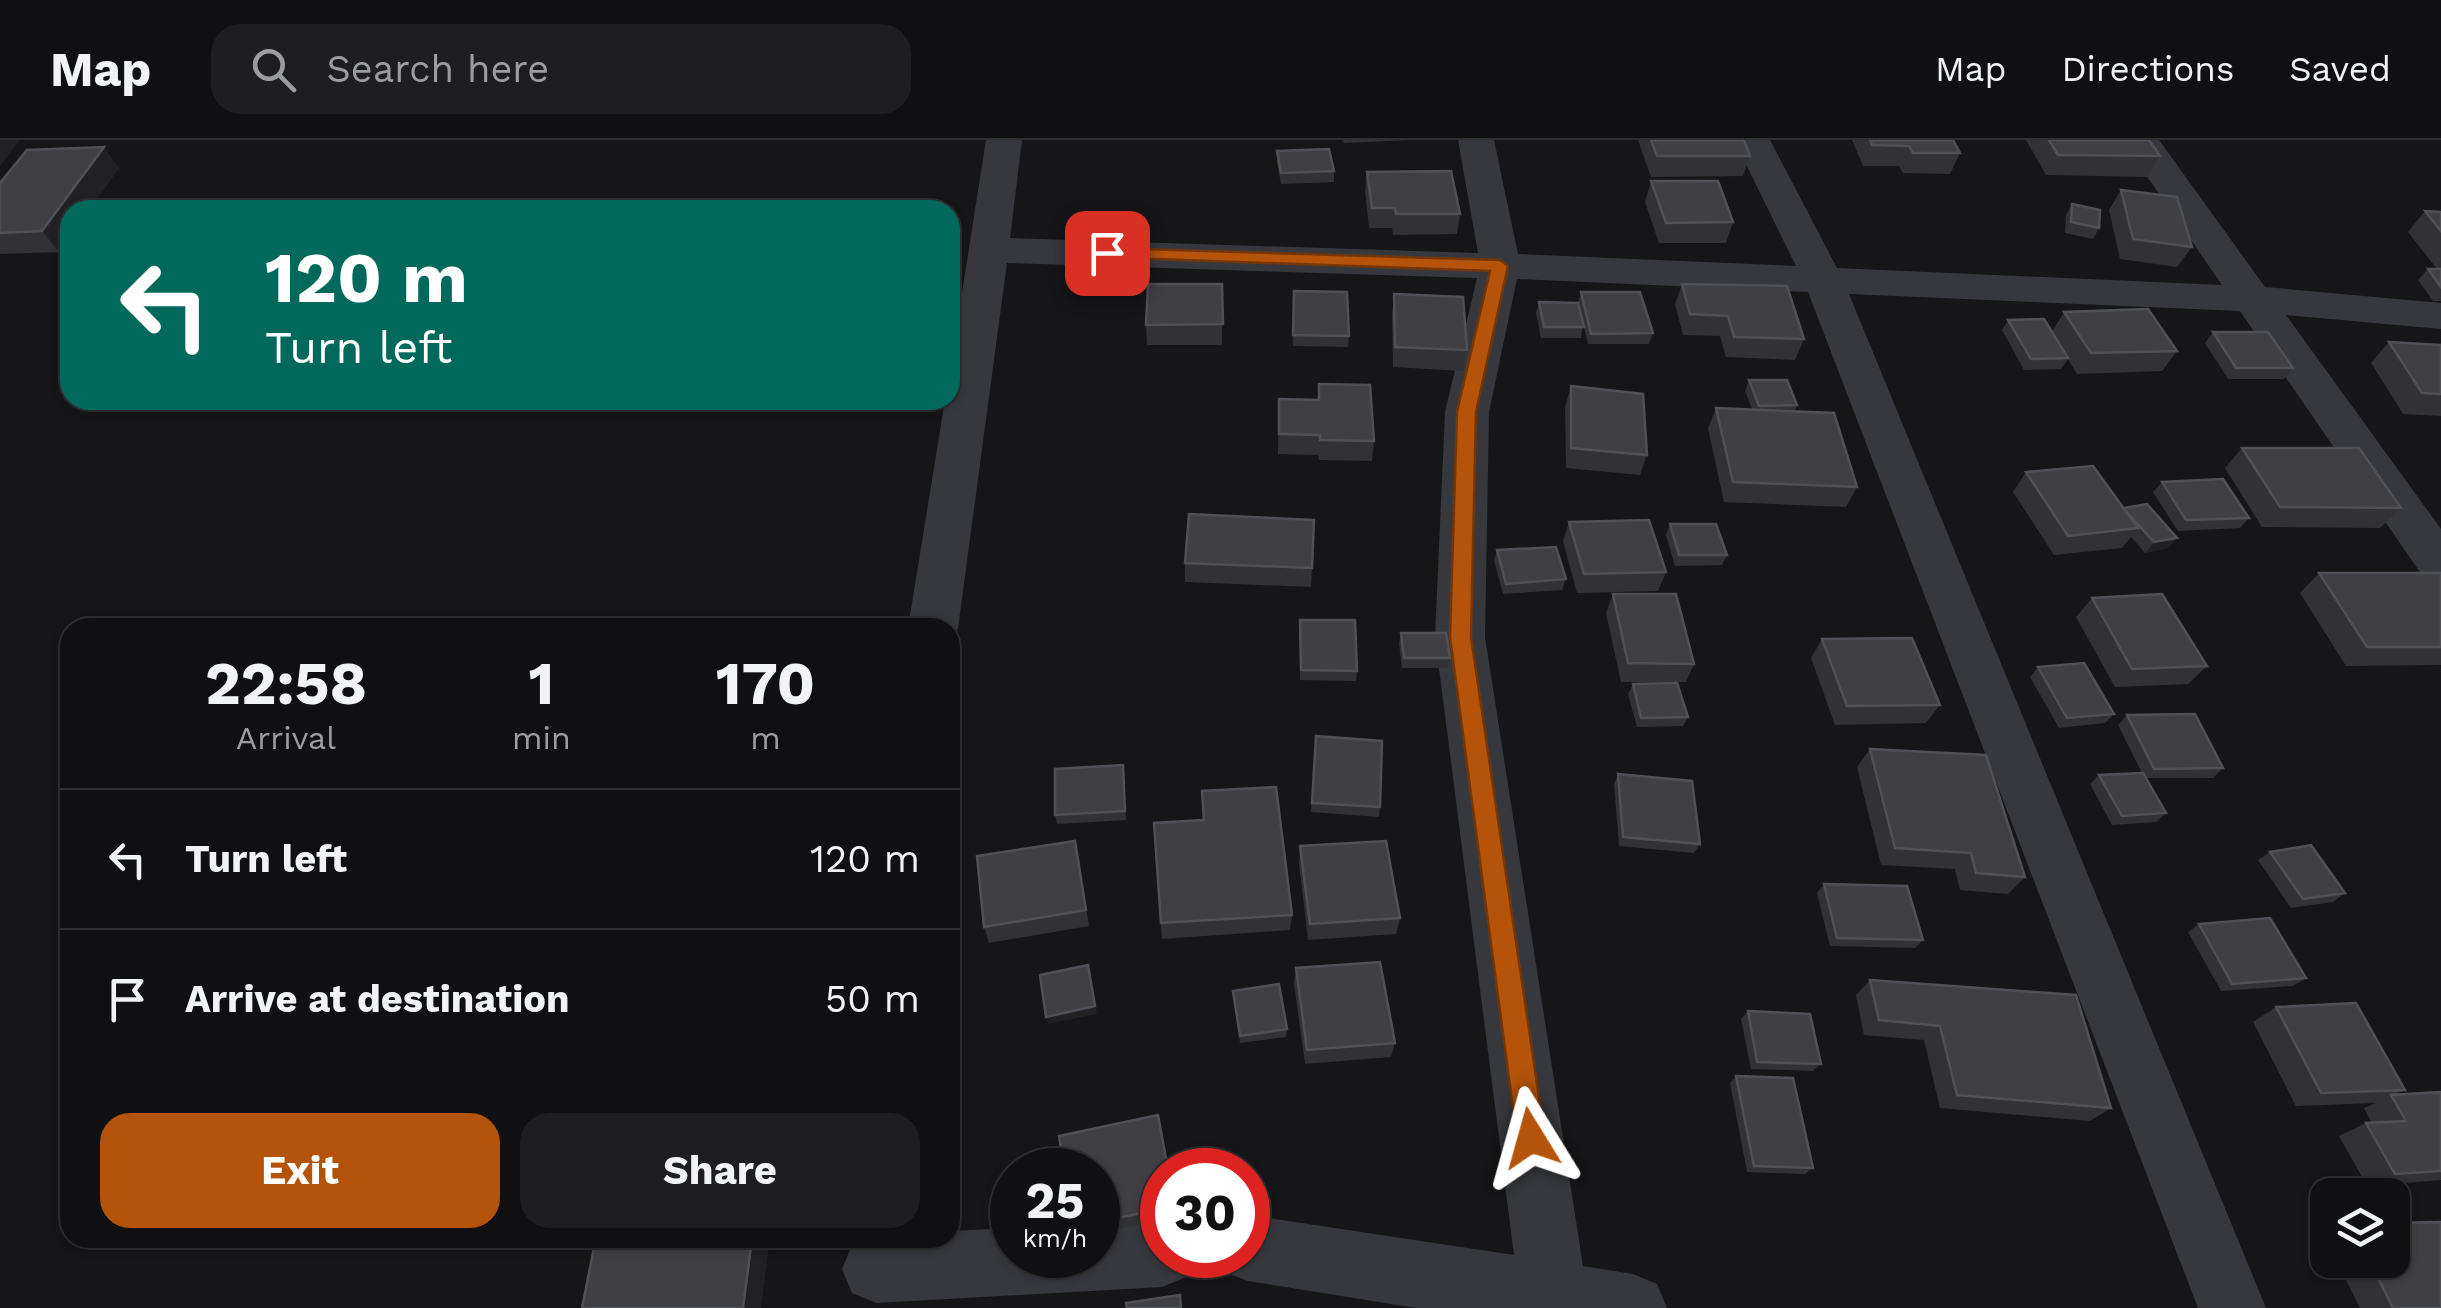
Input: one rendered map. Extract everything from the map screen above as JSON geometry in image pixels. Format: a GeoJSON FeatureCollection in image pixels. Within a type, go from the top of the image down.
{"type":"FeatureCollection","features":[{"type":"Feature","properties":{"kind":"street"},"geometry":{"type":"LineString","coordinates":[[934,618],[1004,140]]}},
{"type":"Feature","properties":{"kind":"street"},"geometry":{"type":"LineString","coordinates":[[1476,140],[1500,266],[1467,412],[1460,637],[1554,1300]]}},
{"type":"Feature","properties":{"kind":"street"},"geometry":{"type":"LineString","coordinates":[[1752,140],[1822,280],[2232,1308]]}},
{"type":"Feature","properties":{"kind":"street"},"geometry":{"type":"LineString","coordinates":[[2140,140],[2256,298],[2441,565]]}},
{"type":"Feature","properties":{"kind":"street"},"geometry":{"type":"LineString","coordinates":[[989,250],[1500,266],[2256,298],[2441,316]]}},
{"type":"Feature","properties":{"kind":"street"},"geometry":{"type":"LineString","coordinates":[[1270,1252],[1554,1300],[1633,1308]]}},
{"type":"Feature","properties":{"kind":"street"},"geometry":{"type":"LineString","coordinates":[[876,1271],[1140,1254]]}},
{"type":"Feature","properties":{"kind":"building"},"geometry":{"type":"Polygon","coordinates":[[[1651,140],[1744,140],[1750,156],[1657,156],[1651,140]]]}},
{"type":"Feature","properties":{"kind":"building"},"geometry":{"type":"Polygon","coordinates":[[[1870,140],[1953,140],[1960,153],[1913,153],[1909,146],[1872,145],[1870,140]]]}},
{"type":"Feature","properties":{"kind":"building"},"geometry":{"type":"Polygon","coordinates":[[[2049,140],[2149,140],[2160,156],[2058,155],[2049,140]]]}},
{"type":"Feature","properties":{"kind":"building"},"geometry":{"type":"Polygon","coordinates":[[[104,147],[65,200],[60,200],[60,207],[42,231],[0,233],[0,183],[27,150],[104,147]]]}},
{"type":"Feature","properties":{"kind":"building"},"geometry":{"type":"Polygon","coordinates":[[[1329,149],[1334,171],[1281,173],[1277,151],[1329,149]]]}},
{"type":"Feature","properties":{"kind":"building"},"geometry":{"type":"Polygon","coordinates":[[[1451,171],[1460,214],[1396,214],[1395,208],[1372,208],[1367,172],[1451,171]]]}},
{"type":"Feature","properties":{"kind":"building"},"geometry":{"type":"Polygon","coordinates":[[[1651,181],[1718,181],[1733,222],[1666,223],[1651,181]]]}},
{"type":"Feature","properties":{"kind":"building"},"geometry":{"type":"Polygon","coordinates":[[[2121,190],[2177,197],[2192,247],[2133,239],[2121,190]]]}},
{"type":"Feature","properties":{"kind":"building"},"geometry":{"type":"Polygon","coordinates":[[[2072,204],[2100,210],[2099,228],[2071,222],[2072,204]]]}},
{"type":"Feature","properties":{"kind":"building"},"geometry":{"type":"Polygon","coordinates":[[[2425,211],[2441,212],[2441,231],[2425,211]]]}},
{"type":"Feature","properties":{"kind":"building"},"geometry":{"type":"Polygon","coordinates":[[[2428,269],[2441,269],[2441,287],[2428,269]]]}},
{"type":"Feature","properties":{"kind":"building"},"geometry":{"type":"Polygon","coordinates":[[[1148,284],[1222,284],[1223,324],[1146,325],[1148,284]]]}},
{"type":"Feature","properties":{"kind":"building"},"geometry":{"type":"Polygon","coordinates":[[[1682,284],[1787,286],[1804,339],[1734,337],[1728,316],[1690,314],[1682,284]]]}},
{"type":"Feature","properties":{"kind":"building"},"geometry":{"type":"Polygon","coordinates":[[[1294,291],[1347,292],[1349,336],[1293,335],[1294,291]]]}},
{"type":"Feature","properties":{"kind":"building"},"geometry":{"type":"Polygon","coordinates":[[[1581,292],[1640,292],[1653,333],[1591,334],[1581,292]]]}},
{"type":"Feature","properties":{"kind":"building"},"geometry":{"type":"Polygon","coordinates":[[[1394,294],[1463,297],[1467,350],[1395,347],[1394,294]]]}},
{"type":"Feature","properties":{"kind":"building"},"geometry":{"type":"Polygon","coordinates":[[[1539,302],[1578,303],[1584,327],[1544,327],[1539,302]]]}},
{"type":"Feature","properties":{"kind":"building"},"geometry":{"type":"Polygon","coordinates":[[[2148,309],[2177,351],[2091,353],[2064,312],[2148,309]]]}},
{"type":"Feature","properties":{"kind":"building"},"geometry":{"type":"Polygon","coordinates":[[[2044,319],[2068,358],[2031,359],[2008,320],[2044,319]]]}},
{"type":"Feature","properties":{"kind":"building"},"geometry":{"type":"Polygon","coordinates":[[[2213,332],[2268,332],[2293,368],[2236,368],[2213,332]]]}},
{"type":"Feature","properties":{"kind":"building"},"geometry":{"type":"Polygon","coordinates":[[[2389,342],[2441,345],[2441,394],[2422,393],[2389,342]]]}},
{"type":"Feature","properties":{"kind":"building"},"geometry":{"type":"Polygon","coordinates":[[[1749,380],[1787,380],[1797,405],[1759,406],[1749,380]]]}},
{"type":"Feature","properties":{"kind":"building"},"geometry":{"type":"Polygon","coordinates":[[[1319,384],[1370,385],[1374,441],[1279,434],[1279,399],[1319,400],[1319,384]]]}},
{"type":"Feature","properties":{"kind":"building"},"geometry":{"type":"Polygon","coordinates":[[[1571,386],[1643,394],[1647,455],[1571,448],[1571,386]]]}},
{"type":"Feature","properties":{"kind":"building"},"geometry":{"type":"Polygon","coordinates":[[[1716,408],[1834,413],[1857,487],[1733,482],[1716,408]]]}},
{"type":"Feature","properties":{"kind":"building"},"geometry":{"type":"Polygon","coordinates":[[[2242,448],[2359,448],[2401,508],[2280,507],[2242,448]]]}},
{"type":"Feature","properties":{"kind":"building"},"geometry":{"type":"Polygon","coordinates":[[[2093,466],[2138,528],[2068,536],[2026,472],[2093,466]]]}},
{"type":"Feature","properties":{"kind":"building"},"geometry":{"type":"Polygon","coordinates":[[[2223,479],[2249,518],[2186,520],[2162,482],[2223,479]]]}},
{"type":"Feature","properties":{"kind":"building"},"geometry":{"type":"Polygon","coordinates":[[[2147,504],[2177,538],[2154,542],[2123,508],[2147,504]]]}},
{"type":"Feature","properties":{"kind":"building"},"geometry":{"type":"Polygon","coordinates":[[[1189,514],[1314,520],[1312,568],[1185,563],[1189,514]]]}},
{"type":"Feature","properties":{"kind":"building"},"geometry":{"type":"Polygon","coordinates":[[[1649,520],[1666,572],[1584,574],[1569,522],[1649,520]]]}},
{"type":"Feature","properties":{"kind":"building"},"geometry":{"type":"Polygon","coordinates":[[[1670,524],[1716,524],[1727,555],[1679,555],[1670,524]]]}},
{"type":"Feature","properties":{"kind":"building"},"geometry":{"type":"Polygon","coordinates":[[[1556,547],[1566,579],[1506,584],[1497,550],[1556,547]]]}},
{"type":"Feature","properties":{"kind":"building"},"geometry":{"type":"Polygon","coordinates":[[[2319,573],[2441,573],[2441,647],[2367,647],[2319,573]]]}},
{"type":"Feature","properties":{"kind":"building"},"geometry":{"type":"Polygon","coordinates":[[[1613,594],[1676,594],[1694,664],[1628,663],[1613,594]]]}},
{"type":"Feature","properties":{"kind":"building"},"geometry":{"type":"Polygon","coordinates":[[[2162,594],[2207,666],[2132,669],[2092,598],[2162,594]]]}},
{"type":"Feature","properties":{"kind":"building"},"geometry":{"type":"Polygon","coordinates":[[[1300,620],[1355,620],[1357,671],[1301,670],[1300,620]]]}},
{"type":"Feature","properties":{"kind":"building"},"geometry":{"type":"Polygon","coordinates":[[[1401,633],[1446,633],[1450,658],[1404,658],[1401,633]]]}},
{"type":"Feature","properties":{"kind":"building"},"geometry":{"type":"Polygon","coordinates":[[[1912,638],[1940,705],[1847,706],[1822,639],[1912,638]]]}},
{"type":"Feature","properties":{"kind":"building"},"geometry":{"type":"Polygon","coordinates":[[[2084,663],[2114,714],[2067,718],[2038,667],[2084,663]]]}},
{"type":"Feature","properties":{"kind":"building"},"geometry":{"type":"Polygon","coordinates":[[[1677,683],[1688,717],[1641,718],[1633,684],[1677,683]]]}},
{"type":"Feature","properties":{"kind":"building"},"geometry":{"type":"Polygon","coordinates":[[[2195,714],[2223,768],[2154,769],[2127,715],[2195,714]]]}},
{"type":"Feature","properties":{"kind":"building"},"geometry":{"type":"Polygon","coordinates":[[[1316,736],[1382,741],[1380,807],[1312,803],[1316,736]]]}},
{"type":"Feature","properties":{"kind":"building"},"geometry":{"type":"Polygon","coordinates":[[[1870,749],[1986,755],[2025,877],[1976,873],[1971,853],[1895,848],[1870,749]]]}},
{"type":"Feature","properties":{"kind":"building"},"geometry":{"type":"Polygon","coordinates":[[[1123,765],[1125,811],[1055,815],[1055,769],[1123,765]]]}},
{"type":"Feature","properties":{"kind":"building"},"geometry":{"type":"Polygon","coordinates":[[[2143,773],[2166,813],[2122,816],[2099,775],[2143,773]]]}},
{"type":"Feature","properties":{"kind":"building"},"geometry":{"type":"Polygon","coordinates":[[[1618,774],[1692,781],[1700,844],[1623,837],[1618,774]]]}},
{"type":"Feature","properties":{"kind":"building"},"geometry":{"type":"Polygon","coordinates":[[[1276,787],[1292,915],[1161,923],[1154,823],[1204,820],[1202,791],[1276,787]]]}},
{"type":"Feature","properties":{"kind":"building"},"geometry":{"type":"Polygon","coordinates":[[[1075,841],[1086,910],[984,927],[977,856],[1075,841]]]}},
{"type":"Feature","properties":{"kind":"building"},"geometry":{"type":"Polygon","coordinates":[[[1386,841],[1400,918],[1310,924],[1300,846],[1386,841]]]}},
{"type":"Feature","properties":{"kind":"building"},"geometry":{"type":"Polygon","coordinates":[[[2311,845],[2345,893],[2303,899],[2270,852],[2311,845]]]}},
{"type":"Feature","properties":{"kind":"building"},"geometry":{"type":"Polygon","coordinates":[[[1824,884],[1907,886],[1923,940],[1837,938],[1824,884]]]}},
{"type":"Feature","properties":{"kind":"building"},"geometry":{"type":"Polygon","coordinates":[[[2270,918],[2306,978],[2232,984],[2199,924],[2270,918]]]}},
{"type":"Feature","properties":{"kind":"building"},"geometry":{"type":"Polygon","coordinates":[[[1380,962],[1395,1043],[1307,1050],[1296,968],[1380,962]]]}},
{"type":"Feature","properties":{"kind":"building"},"geometry":{"type":"Polygon","coordinates":[[[1088,965],[1095,1006],[1046,1017],[1040,975],[1088,965]]]}},
{"type":"Feature","properties":{"kind":"building"},"geometry":{"type":"Polygon","coordinates":[[[1870,980],[2076,995],[2111,1108],[1957,1095],[1940,1026],[1879,1020],[1870,980]]]}},
{"type":"Feature","properties":{"kind":"building"},"geometry":{"type":"Polygon","coordinates":[[[1279,984],[1287,1029],[1240,1036],[1233,991],[1279,984]]]}},
{"type":"Feature","properties":{"kind":"building"},"geometry":{"type":"Polygon","coordinates":[[[2356,1003],[2405,1090],[2321,1093],[2276,1007],[2356,1003]]]}},
{"type":"Feature","properties":{"kind":"building"},"geometry":{"type":"Polygon","coordinates":[[[1748,1011],[1810,1014],[1821,1064],[1757,1062],[1748,1011]]]}},
{"type":"Feature","properties":{"kind":"building"},"geometry":{"type":"Polygon","coordinates":[[[1736,1076],[1793,1078],[1813,1168],[1754,1166],[1736,1076]]]}},
{"type":"Feature","properties":{"kind":"building"},"geometry":{"type":"Polygon","coordinates":[[[2441,1092],[2441,1171],[2395,1174],[2366,1123],[2406,1121],[2391,1095],[2441,1092]]]}},
{"type":"Feature","properties":{"kind":"building"},"geometry":{"type":"Polygon","coordinates":[[[1158,1115],[1164,1148],[1140,1148],[1140,1213],[1120,1218],[1120,1148],[1061,1148],[1059,1136],[1158,1115]]]}},
{"type":"Feature","properties":{"kind":"building"},"geometry":{"type":"Polygon","coordinates":[[[2441,1222],[2441,1308],[2393,1308],[2378,1278],[2410,1278],[2410,1223],[2441,1222]]]}},
{"type":"Feature","properties":{"kind":"building"},"geometry":{"type":"Polygon","coordinates":[[[594,1248],[751,1248],[743,1308],[582,1308],[594,1248]]]}},
{"type":"Feature","properties":{"kind":"building"},"geometry":{"type":"Polygon","coordinates":[[[1180,1295],[1181,1308],[1127,1308],[1126,1303],[1180,1295]]]}},
{"type":"Feature","properties":{"kind":"route"},"geometry":{"type":"LineString","coordinates":[[1107,253],[1500,266],[1467,412],[1460,637],[1531,1138]]}}]}
